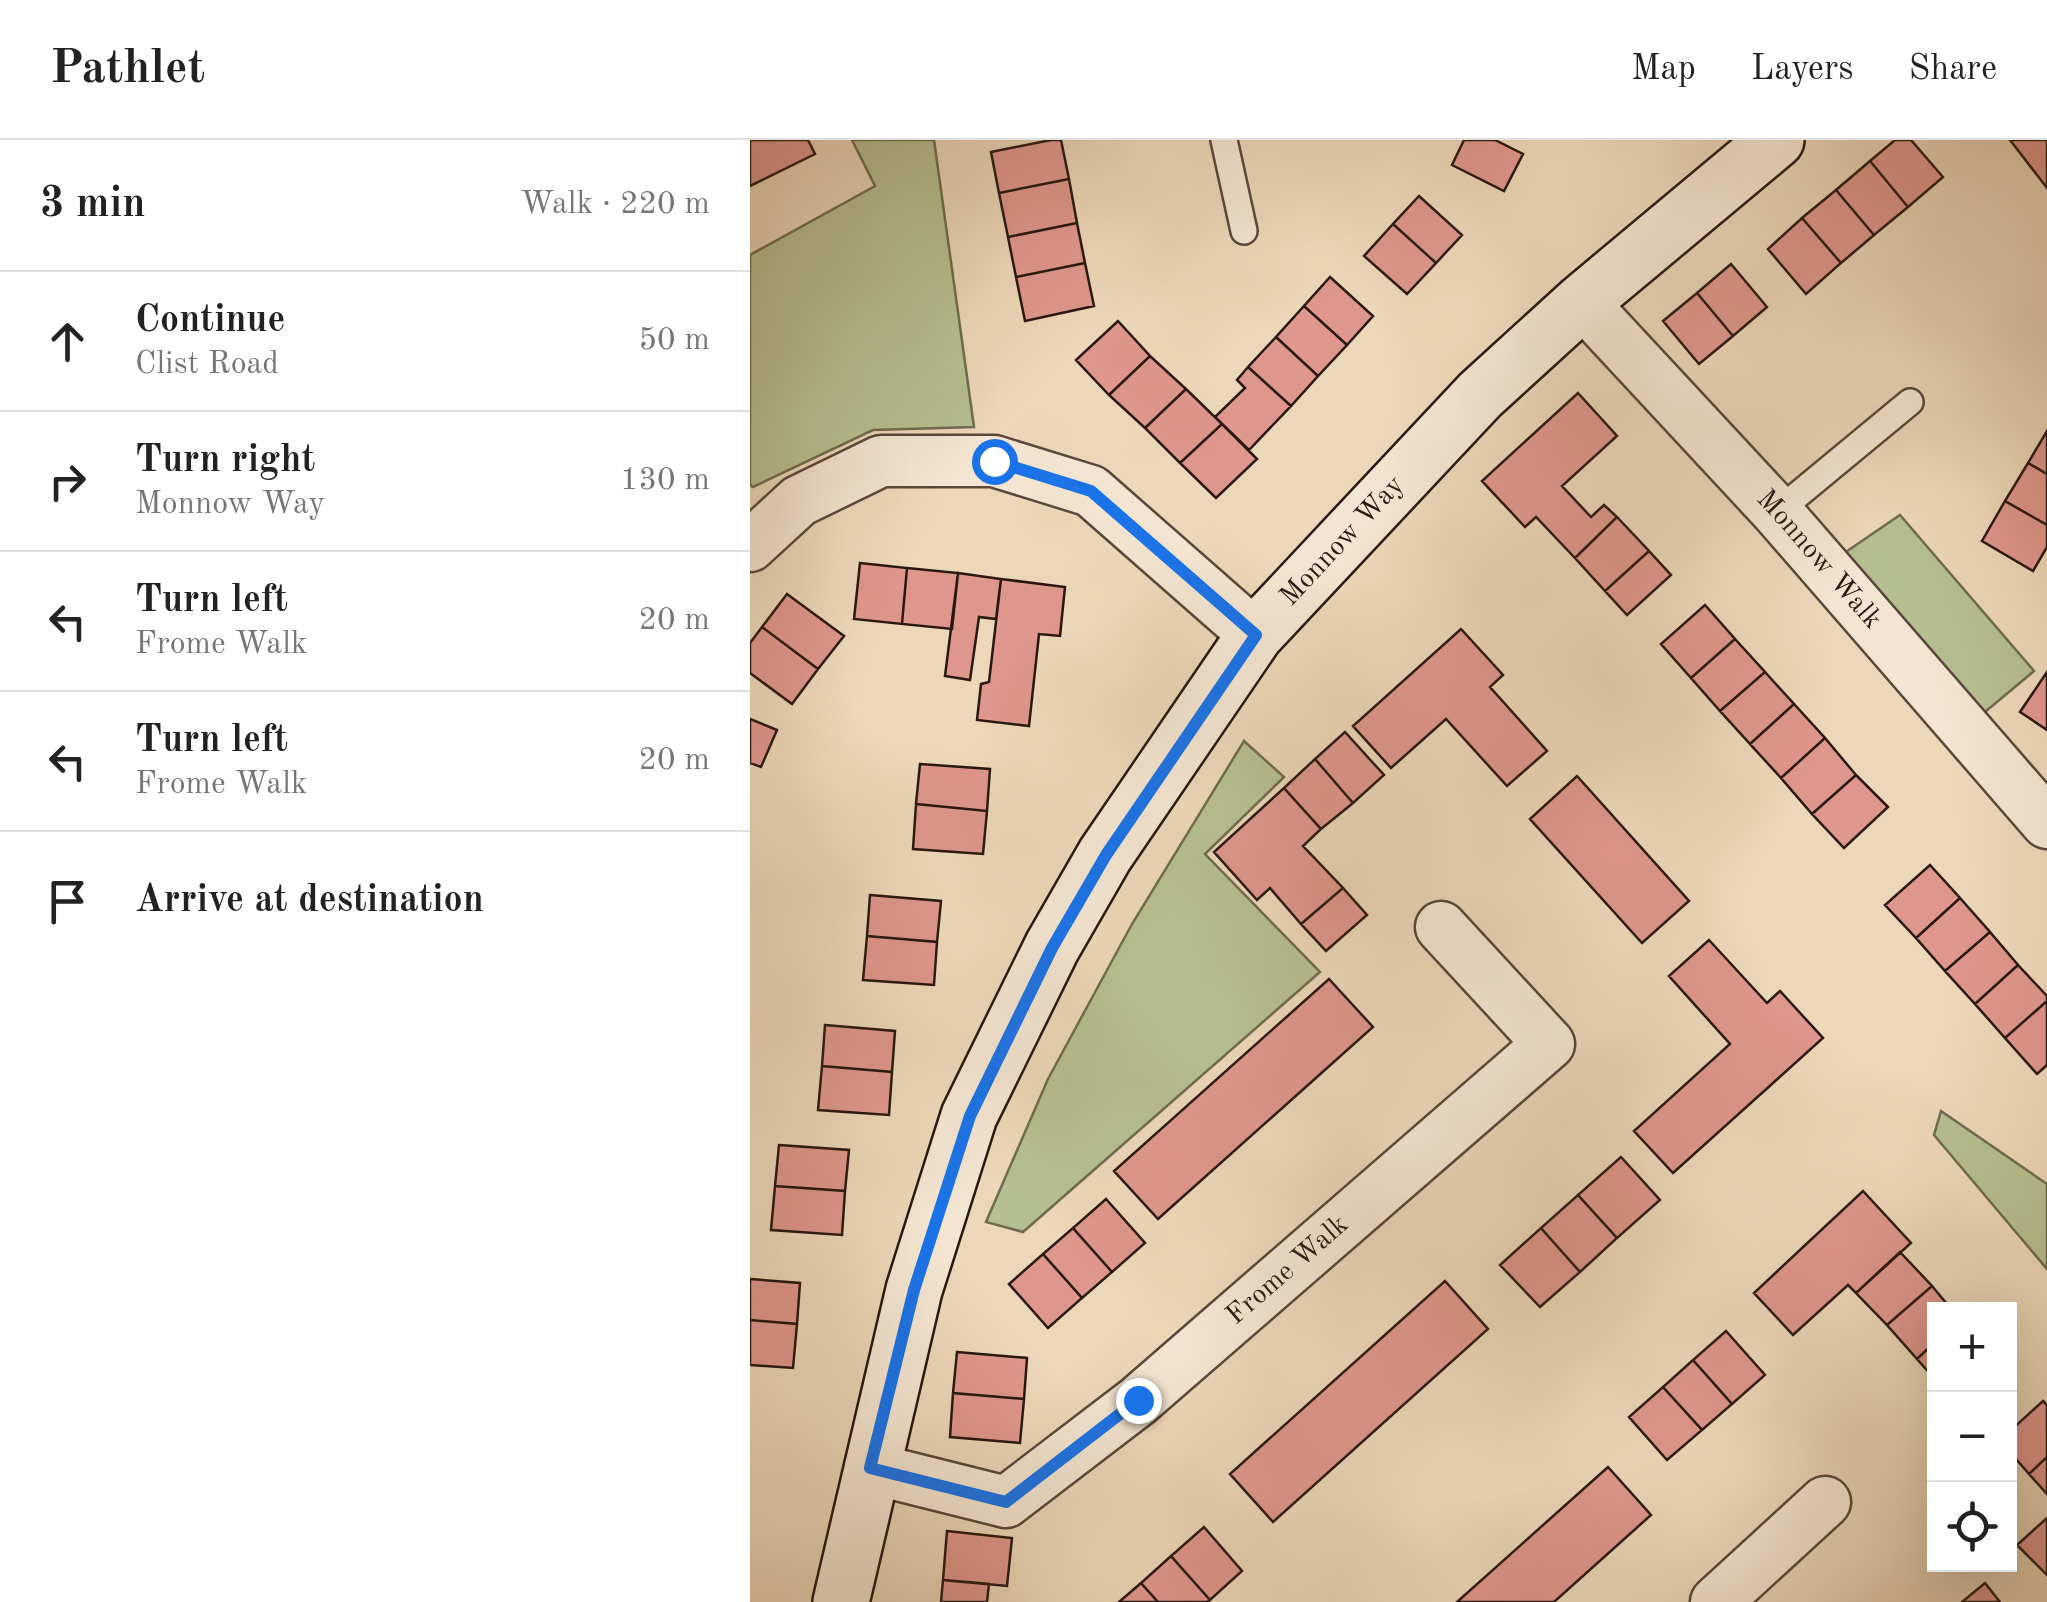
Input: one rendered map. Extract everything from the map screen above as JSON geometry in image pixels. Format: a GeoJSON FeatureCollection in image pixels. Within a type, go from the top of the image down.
{"type":"FeatureCollection","features":[{"type":"Feature","properties":{"kind":"street","name":"Monnow Way"},"geometry":{"type":"LineString","coordinates":[[841,1602],[914,1290],[970,1116],[1052,948],[1106,855],[1256,635],[1480,395],[1767,143]]}},
{"type":"Feature","properties":{"kind":"street","name":"Monnow Walk"},"geometry":{"type":"LineString","coordinates":[[1582,302],[1777,512],[2047,823]]}},
{"type":"Feature","properties":{"kind":"street"},"geometry":{"type":"LineString","coordinates":[[750,546],[799,501],[881,461],[994,461],[1091,491],[1256,635]]}},
{"type":"Feature","properties":{"kind":"street","name":"Frome Walk"},"geometry":{"type":"LineString","coordinates":[[870,1468],[1006,1502],[1138,1400],[1549,1044],[1441,927]]}},
{"type":"Feature","properties":{"kind":"street"},"geometry":{"type":"LineString","coordinates":[[1716,1602],[1825,1502]]}},
{"type":"Feature","properties":{"kind":"lane"},"geometry":{"type":"LineString","coordinates":[[1224,140],[1244,232]]}},
{"type":"Feature","properties":{"kind":"lane"},"geometry":{"type":"LineString","coordinates":[[1777,512],[1910,402]]}},
{"type":"Feature","properties":{"kind":"green space"},"geometry":{"type":"Polygon","coordinates":[[[852,140],[934,140],[974,427],[873,430],[753,487],[750,255],[875,186],[852,140]]]}},
{"type":"Feature","properties":{"kind":"green space"},"geometry":{"type":"Polygon","coordinates":[[[1900,515],[2034,671],[1979,717],[1840,556],[1900,515]]]}},
{"type":"Feature","properties":{"kind":"green space"},"geometry":{"type":"Polygon","coordinates":[[[1244,741],[1284,777],[1205,854],[1320,972],[1023,1232],[986,1222],[1048,1079],[1132,924],[1244,741]]]}},
{"type":"Feature","properties":{"kind":"green space"},"geometry":{"type":"Polygon","coordinates":[[[1941,1111],[2047,1184],[2047,1269],[1934,1135],[1941,1111]]]}},
{"type":"Feature","properties":{"kind":"building"},"geometry":{"type":"Polygon","coordinates":[[[750,140],[808,140],[815,154],[750,186],[750,140]]]}},
{"type":"Feature","properties":{"kind":"building"},"geometry":{"type":"Polygon","coordinates":[[[1061,140],[1069,179],[999,193],[991,152],[1061,140]]]}},
{"type":"Feature","properties":{"kind":"building"},"geometry":{"type":"Polygon","coordinates":[[[1464,140],[1495,140],[1523,154],[1504,191],[1452,165],[1464,140]]]}},
{"type":"Feature","properties":{"kind":"building"},"geometry":{"type":"Polygon","coordinates":[[[1895,140],[1911,140],[1943,177],[1908,207],[1870,161],[1895,140]]]}},
{"type":"Feature","properties":{"kind":"building"},"geometry":{"type":"Polygon","coordinates":[[[2010,140],[2047,140],[2047,188],[2010,140]]]}},
{"type":"Feature","properties":{"kind":"building"},"geometry":{"type":"Polygon","coordinates":[[[1870,161],[1908,207],[1874,235],[1836,190],[1870,161]]]}},
{"type":"Feature","properties":{"kind":"building"},"geometry":{"type":"Polygon","coordinates":[[[1069,179],[1077,223],[1008,237],[999,193],[1069,179]]]}},
{"type":"Feature","properties":{"kind":"building"},"geometry":{"type":"Polygon","coordinates":[[[1836,190],[1874,235],[1841,263],[1802,218],[1836,190]]]}},
{"type":"Feature","properties":{"kind":"building"},"geometry":{"type":"Polygon","coordinates":[[[1419,196],[1462,235],[1436,263],[1393,224],[1419,196]]]}},
{"type":"Feature","properties":{"kind":"building"},"geometry":{"type":"Polygon","coordinates":[[[1802,218],[1841,263],[1806,294],[1768,249],[1802,218]]]}},
{"type":"Feature","properties":{"kind":"building"},"geometry":{"type":"Polygon","coordinates":[[[1077,223],[1085,263],[1016,277],[1008,237],[1077,223]]]}},
{"type":"Feature","properties":{"kind":"building"},"geometry":{"type":"Polygon","coordinates":[[[1393,224],[1436,263],[1407,294],[1364,256],[1393,224]]]}},
{"type":"Feature","properties":{"kind":"building"},"geometry":{"type":"Polygon","coordinates":[[[1085,263],[1094,306],[1025,321],[1016,277],[1085,263]]]}},
{"type":"Feature","properties":{"kind":"building"},"geometry":{"type":"Polygon","coordinates":[[[1731,264],[1767,307],[1733,336],[1697,293],[1731,264]]]}},
{"type":"Feature","properties":{"kind":"building"},"geometry":{"type":"Polygon","coordinates":[[[1330,277],[1373,316],[1347,345],[1304,306],[1330,277]]]}},
{"type":"Feature","properties":{"kind":"building"},"geometry":{"type":"Polygon","coordinates":[[[1697,293],[1733,336],[1699,364],[1663,321],[1697,293]]]}},
{"type":"Feature","properties":{"kind":"building"},"geometry":{"type":"Polygon","coordinates":[[[1304,306],[1347,345],[1318,376],[1276,337],[1304,306]]]}},
{"type":"Feature","properties":{"kind":"building"},"geometry":{"type":"Polygon","coordinates":[[[1118,321],[1150,356],[1109,395],[1076,360],[1118,321]]]}},
{"type":"Feature","properties":{"kind":"building"},"geometry":{"type":"Polygon","coordinates":[[[1276,337],[1318,376],[1291,406],[1248,367],[1276,337]]]}},
{"type":"Feature","properties":{"kind":"building"},"geometry":{"type":"Polygon","coordinates":[[[1150,356],[1186,389],[1145,428],[1109,395],[1150,356]]]}},
{"type":"Feature","properties":{"kind":"building"},"geometry":{"type":"Polygon","coordinates":[[[1248,367],[1291,406],[1249,450],[1215,417],[1245,388],[1237,380],[1248,367]]]}},
{"type":"Feature","properties":{"kind":"building"},"geometry":{"type":"Polygon","coordinates":[[[1186,389],[1222,424],[1180,463],[1145,428],[1186,389]]]}},
{"type":"Feature","properties":{"kind":"building"},"geometry":{"type":"Polygon","coordinates":[[[1578,393],[1617,436],[1562,486],[1591,517],[1604,505],[1617,517],[1575,558],[1536,517],[1525,527],[1482,481],[1578,393]]]}},
{"type":"Feature","properties":{"kind":"building"},"geometry":{"type":"Polygon","coordinates":[[[1222,424],[1257,459],[1216,498],[1180,463],[1222,424]]]}},
{"type":"Feature","properties":{"kind":"building"},"geometry":{"type":"Polygon","coordinates":[[[2047,431],[2047,474],[2028,463],[2047,431]]]}},
{"type":"Feature","properties":{"kind":"building"},"geometry":{"type":"Polygon","coordinates":[[[2028,463],[2047,474],[2047,525],[2005,501],[2028,463]]]}},
{"type":"Feature","properties":{"kind":"building"},"geometry":{"type":"Polygon","coordinates":[[[2005,501],[2047,525],[2047,547],[2033,571],[1982,541],[2005,501]]]}},
{"type":"Feature","properties":{"kind":"building"},"geometry":{"type":"Polygon","coordinates":[[[1617,517],[1649,551],[1605,591],[1575,558],[1617,517]]]}},
{"type":"Feature","properties":{"kind":"building"},"geometry":{"type":"Polygon","coordinates":[[[1649,551],[1671,575],[1627,615],[1605,591],[1649,551]]]}},
{"type":"Feature","properties":{"kind":"building"},"geometry":{"type":"Polygon","coordinates":[[[860,563],[907,568],[902,624],[854,619],[860,563]]]}},
{"type":"Feature","properties":{"kind":"building"},"geometry":{"type":"Polygon","coordinates":[[[907,568],[958,573],[952,629],[902,624],[907,568]]]}},
{"type":"Feature","properties":{"kind":"building"},"geometry":{"type":"Polygon","coordinates":[[[958,573],[1001,579],[996,619],[979,617],[970,680],[945,676],[958,573]]]}},
{"type":"Feature","properties":{"kind":"building"},"geometry":{"type":"Polygon","coordinates":[[[1001,579],[1065,587],[1060,636],[1039,634],[1029,726],[977,720],[981,684],[989,682],[1001,579]]]}},
{"type":"Feature","properties":{"kind":"building"},"geometry":{"type":"Polygon","coordinates":[[[787,594],[844,636],[818,669],[762,627],[787,594]]]}},
{"type":"Feature","properties":{"kind":"building"},"geometry":{"type":"Polygon","coordinates":[[[1705,605],[1735,639],[1691,678],[1661,644],[1705,605]]]}},
{"type":"Feature","properties":{"kind":"building"},"geometry":{"type":"Polygon","coordinates":[[[762,627],[818,669],[792,704],[750,673],[750,643],[762,627]]]}},
{"type":"Feature","properties":{"kind":"building"},"geometry":{"type":"Polygon","coordinates":[[[1461,629],[1503,675],[1490,687],[1547,751],[1507,786],[1446,719],[1391,768],[1353,726],[1461,629]]]}},
{"type":"Feature","properties":{"kind":"building"},"geometry":{"type":"Polygon","coordinates":[[[1735,639],[1765,672],[1720,711],[1691,678],[1735,639]]]}},
{"type":"Feature","properties":{"kind":"building"},"geometry":{"type":"Polygon","coordinates":[[[1765,672],[1794,704],[1750,744],[1720,711],[1765,672]]]}},
{"type":"Feature","properties":{"kind":"building"},"geometry":{"type":"Polygon","coordinates":[[[2047,672],[2047,730],[2020,712],[2047,672]]]}},
{"type":"Feature","properties":{"kind":"building"},"geometry":{"type":"Polygon","coordinates":[[[1794,704],[1825,738],[1781,778],[1750,744],[1794,704]]]}},
{"type":"Feature","properties":{"kind":"building"},"geometry":{"type":"Polygon","coordinates":[[[750,719],[777,730],[761,767],[750,763],[750,719]]]}},
{"type":"Feature","properties":{"kind":"building"},"geometry":{"type":"Polygon","coordinates":[[[1345,732],[1384,775],[1353,803],[1315,759],[1345,732]]]}},
{"type":"Feature","properties":{"kind":"building"},"geometry":{"type":"Polygon","coordinates":[[[1825,738],[1856,775],[1812,814],[1781,778],[1825,738]]]}},
{"type":"Feature","properties":{"kind":"building"},"geometry":{"type":"Polygon","coordinates":[[[1315,759],[1353,803],[1321,829],[1284,788],[1315,759]]]}},
{"type":"Feature","properties":{"kind":"building"},"geometry":{"type":"Polygon","coordinates":[[[920,764],[990,769],[987,811],[916,804],[920,764]]]}},
{"type":"Feature","properties":{"kind":"building"},"geometry":{"type":"Polygon","coordinates":[[[1856,775],[1888,807],[1844,848],[1812,814],[1856,775]]]}},
{"type":"Feature","properties":{"kind":"building"},"geometry":{"type":"Polygon","coordinates":[[[1577,776],[1689,901],[1642,943],[1530,819],[1577,776]]]}},
{"type":"Feature","properties":{"kind":"building"},"geometry":{"type":"Polygon","coordinates":[[[1284,788],[1321,829],[1303,846],[1343,888],[1301,924],[1270,888],[1257,900],[1214,852],[1284,788]]]}},
{"type":"Feature","properties":{"kind":"building"},"geometry":{"type":"Polygon","coordinates":[[[916,804],[987,811],[983,854],[913,849],[916,804]]]}},
{"type":"Feature","properties":{"kind":"building"},"geometry":{"type":"Polygon","coordinates":[[[1930,865],[1960,898],[1916,938],[1885,905],[1930,865]]]}},
{"type":"Feature","properties":{"kind":"building"},"geometry":{"type":"Polygon","coordinates":[[[1343,888],[1367,915],[1326,951],[1301,924],[1343,888]]]}},
{"type":"Feature","properties":{"kind":"building"},"geometry":{"type":"Polygon","coordinates":[[[870,895],[941,901],[937,942],[867,936],[870,895]]]}},
{"type":"Feature","properties":{"kind":"building"},"geometry":{"type":"Polygon","coordinates":[[[1960,898],[1990,932],[1945,971],[1916,938],[1960,898]]]}},
{"type":"Feature","properties":{"kind":"building"},"geometry":{"type":"Polygon","coordinates":[[[1990,932],[2018,965],[1975,1004],[1945,971],[1990,932]]]}},
{"type":"Feature","properties":{"kind":"building"},"geometry":{"type":"Polygon","coordinates":[[[867,936],[937,942],[934,985],[863,980],[867,936]]]}},
{"type":"Feature","properties":{"kind":"building"},"geometry":{"type":"Polygon","coordinates":[[[1709,940],[1767,1003],[1780,991],[1823,1038],[1673,1173],[1634,1131],[1730,1044],[1669,976],[1709,940]]]}},
{"type":"Feature","properties":{"kind":"building"},"geometry":{"type":"Polygon","coordinates":[[[2018,965],[2047,996],[2047,1001],[2005,1038],[1975,1004],[2018,965]]]}},
{"type":"Feature","properties":{"kind":"building"},"geometry":{"type":"Polygon","coordinates":[[[1329,979],[1373,1027],[1158,1219],[1114,1171],[1329,979]]]}},
{"type":"Feature","properties":{"kind":"building"},"geometry":{"type":"Polygon","coordinates":[[[2047,1001],[2047,1065],[2037,1074],[2005,1038],[2047,1001]]]}},
{"type":"Feature","properties":{"kind":"building"},"geometry":{"type":"Polygon","coordinates":[[[825,1025],[895,1031],[892,1072],[822,1066],[825,1025]]]}},
{"type":"Feature","properties":{"kind":"building"},"geometry":{"type":"Polygon","coordinates":[[[822,1066],[892,1072],[889,1115],[818,1110],[822,1066]]]}},
{"type":"Feature","properties":{"kind":"building"},"geometry":{"type":"Polygon","coordinates":[[[779,1145],[849,1150],[845,1191],[775,1186],[779,1145]]]}},
{"type":"Feature","properties":{"kind":"building"},"geometry":{"type":"Polygon","coordinates":[[[1621,1157],[1660,1200],[1617,1238],[1578,1195],[1621,1157]]]}},
{"type":"Feature","properties":{"kind":"building"},"geometry":{"type":"Polygon","coordinates":[[[775,1186],[845,1191],[842,1235],[771,1230],[775,1186]]]}},
{"type":"Feature","properties":{"kind":"building"},"geometry":{"type":"Polygon","coordinates":[[[1863,1191],[1911,1243],[1856,1293],[1848,1285],[1793,1335],[1754,1293],[1863,1191]]]}},
{"type":"Feature","properties":{"kind":"building"},"geometry":{"type":"Polygon","coordinates":[[[1578,1195],[1617,1238],[1580,1272],[1541,1228],[1578,1195]]]}},
{"type":"Feature","properties":{"kind":"building"},"geometry":{"type":"Polygon","coordinates":[[[1106,1199],[1145,1243],[1112,1272],[1073,1228],[1106,1199]]]}},
{"type":"Feature","properties":{"kind":"building"},"geometry":{"type":"Polygon","coordinates":[[[1073,1228],[1112,1272],[1082,1298],[1043,1254],[1073,1228]]]}},
{"type":"Feature","properties":{"kind":"building"},"geometry":{"type":"Polygon","coordinates":[[[1541,1228],[1580,1272],[1540,1307],[1500,1265],[1541,1228]]]}},
{"type":"Feature","properties":{"kind":"building"},"geometry":{"type":"Polygon","coordinates":[[[1900,1252],[1932,1286],[1887,1325],[1856,1293],[1900,1252]]]}},
{"type":"Feature","properties":{"kind":"building"},"geometry":{"type":"Polygon","coordinates":[[[1043,1254],[1082,1298],[1048,1328],[1009,1284],[1043,1254]]]}},
{"type":"Feature","properties":{"kind":"building"},"geometry":{"type":"Polygon","coordinates":[[[750,1279],[800,1283],[797,1324],[750,1320],[750,1279]]]}},
{"type":"Feature","properties":{"kind":"building"},"geometry":{"type":"Polygon","coordinates":[[[1445,1281],[1488,1329],[1273,1522],[1230,1474],[1445,1281]]]}},
{"type":"Feature","properties":{"kind":"building"},"geometry":{"type":"Polygon","coordinates":[[[1932,1286],[1945,1302],[1927,1302],[1927,1350],[1917,1359],[1887,1325],[1932,1286]]]}},
{"type":"Feature","properties":{"kind":"building"},"geometry":{"type":"Polygon","coordinates":[[[750,1320],[797,1324],[793,1368],[750,1365],[750,1320]]]}},
{"type":"Feature","properties":{"kind":"building"},"geometry":{"type":"Polygon","coordinates":[[[1726,1331],[1765,1375],[1732,1404],[1693,1360],[1726,1331]]]}},
{"type":"Feature","properties":{"kind":"building"},"geometry":{"type":"Polygon","coordinates":[[[1927,1350],[1927,1370],[1917,1359],[1927,1350]]]}},
{"type":"Feature","properties":{"kind":"building"},"geometry":{"type":"Polygon","coordinates":[[[957,1352],[1027,1358],[1024,1399],[953,1393],[957,1352]]]}},
{"type":"Feature","properties":{"kind":"building"},"geometry":{"type":"Polygon","coordinates":[[[1693,1360],[1732,1404],[1702,1430],[1663,1387],[1693,1360]]]}},
{"type":"Feature","properties":{"kind":"building"},"geometry":{"type":"Polygon","coordinates":[[[1663,1387],[1702,1430],[1667,1460],[1629,1417],[1663,1387]]]}},
{"type":"Feature","properties":{"kind":"building"},"geometry":{"type":"Polygon","coordinates":[[[953,1393],[1024,1399],[1020,1443],[950,1437],[953,1393]]]}},
{"type":"Feature","properties":{"kind":"building"},"geometry":{"type":"Polygon","coordinates":[[[2043,1401],[2047,1405],[2047,1457],[2029,1474],[2017,1460],[2017,1425],[2043,1401]]]}},
{"type":"Feature","properties":{"kind":"building"},"geometry":{"type":"Polygon","coordinates":[[[2047,1457],[2047,1494],[2029,1474],[2047,1457]]]}},
{"type":"Feature","properties":{"kind":"building"},"geometry":{"type":"Polygon","coordinates":[[[1608,1467],[1651,1515],[1554,1602],[1457,1602],[1608,1467]]]}},
{"type":"Feature","properties":{"kind":"building"},"geometry":{"type":"Polygon","coordinates":[[[2047,1518],[2047,1575],[2017,1545],[2047,1518]]]}},
{"type":"Feature","properties":{"kind":"building"},"geometry":{"type":"Polygon","coordinates":[[[1204,1527],[1242,1571],[1210,1600],[1171,1556],[1204,1527]]]}},
{"type":"Feature","properties":{"kind":"building"},"geometry":{"type":"Polygon","coordinates":[[[947,1531],[1012,1538],[1007,1586],[943,1580],[947,1531]]]}},
{"type":"Feature","properties":{"kind":"building"},"geometry":{"type":"Polygon","coordinates":[[[1171,1556],[1210,1600],[1158,1602],[1141,1583],[1171,1556]]]}},
{"type":"Feature","properties":{"kind":"building"},"geometry":{"type":"Polygon","coordinates":[[[943,1580],[989,1584],[987,1602],[941,1602],[943,1580]]]}},
{"type":"Feature","properties":{"kind":"building"},"geometry":{"type":"Polygon","coordinates":[[[1141,1583],[1158,1602],[1119,1602],[1141,1583]]]}},
{"type":"Feature","properties":{"kind":"building"},"geometry":{"type":"Polygon","coordinates":[[[1985,1583],[2000,1602],[1962,1602],[1985,1583]]]}},
{"type":"Feature","properties":{"kind":"route"},"geometry":{"type":"LineString","coordinates":[[994,461],[1091,491],[1256,635],[1106,855],[1052,948],[970,1116],[914,1290],[870,1468],[1006,1502],[1138,1400]]}}]}
